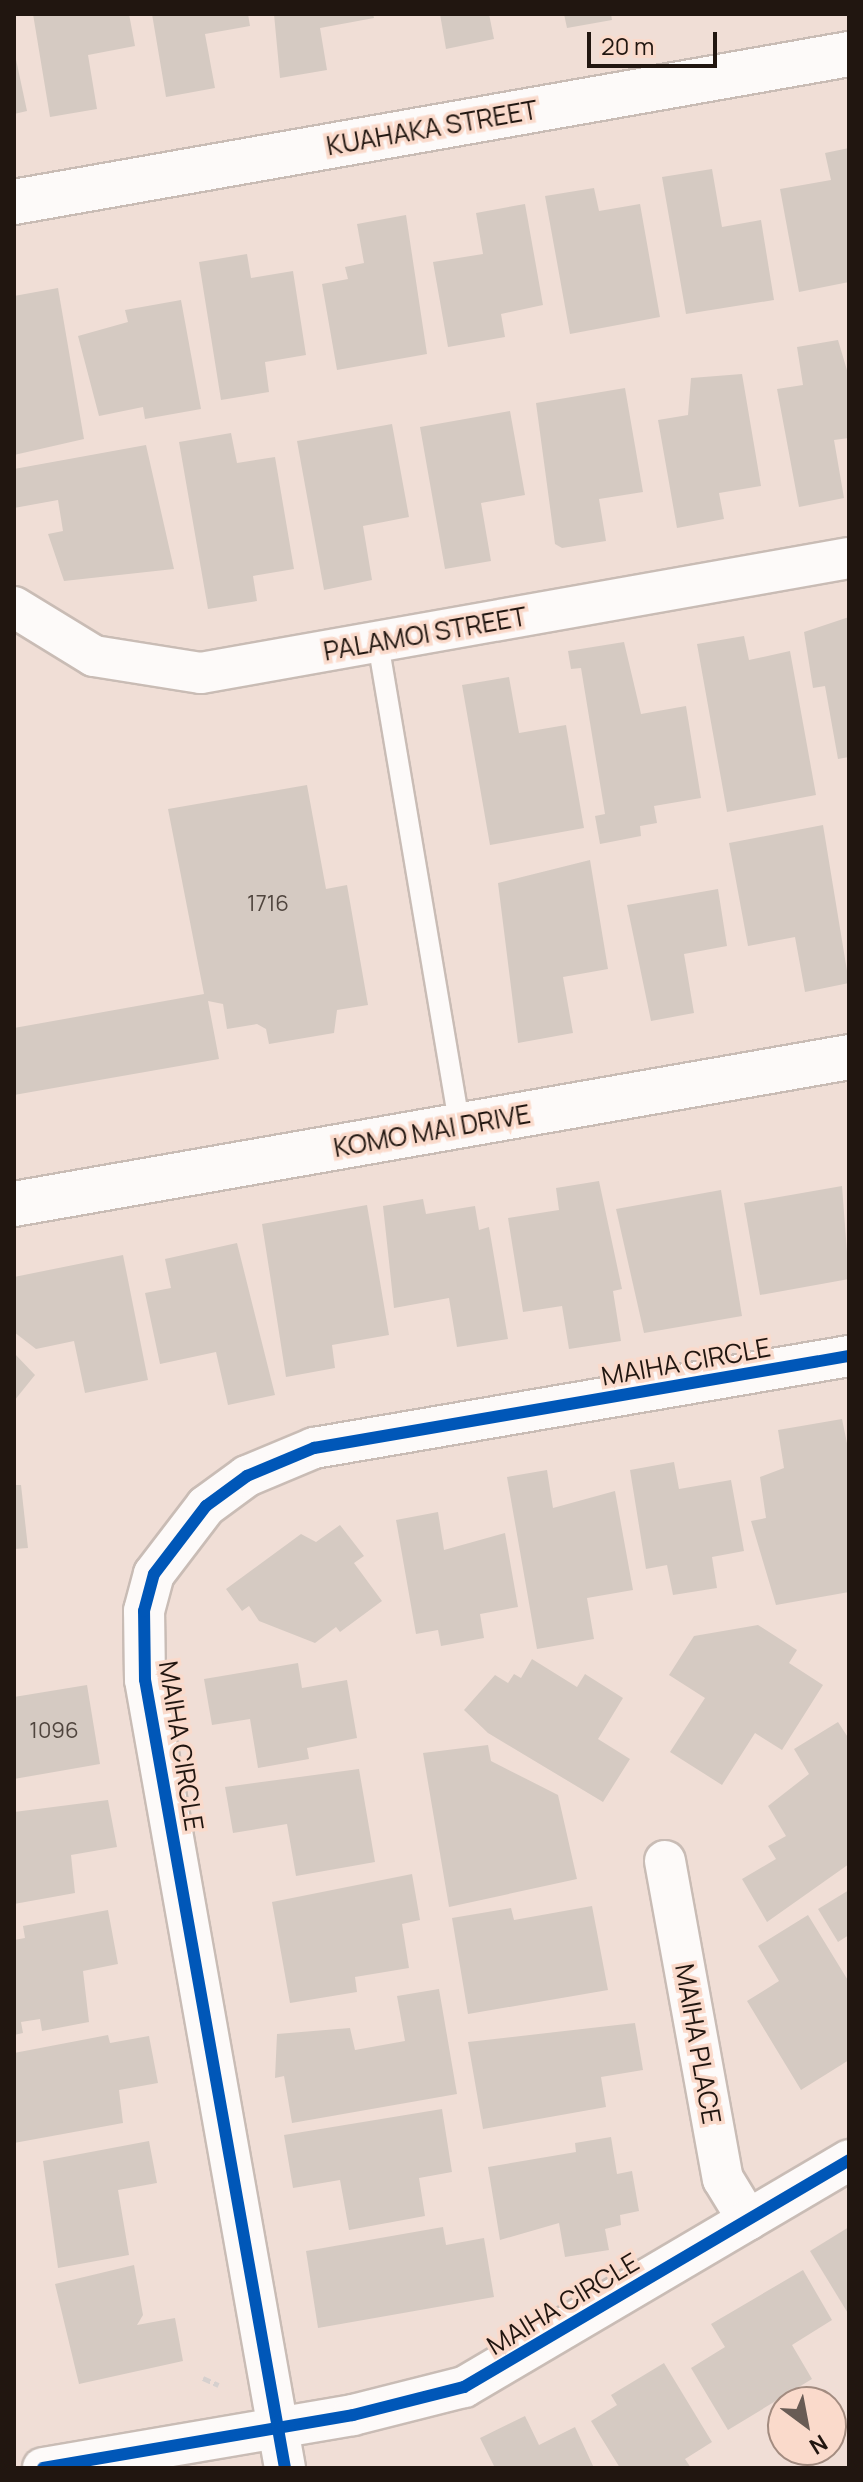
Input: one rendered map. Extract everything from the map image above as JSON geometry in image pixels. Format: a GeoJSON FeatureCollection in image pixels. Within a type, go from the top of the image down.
{"type":"FeatureCollection","features":[{"type":"Feature","properties":{"kind":"main road","name":"KUAHAKA STREET"},"geometry":{"type":"LineString","coordinates":[[14,202],[849,54]]}},
{"type":"Feature","properties":{"kind":"main road","name":"KOMO MAI DRIVE"},"geometry":{"type":"LineString","coordinates":[[14,1204],[849,1057]]}},
{"type":"Feature","properties":{"kind":"street","name":"PALAMOI STREET"},"geometry":{"type":"LineString","coordinates":[[14,607],[94,656],[157,671],[201,673],[849,558]]}},
{"type":"Feature","properties":{"kind":"street","name":"MAIHA CIRCLE"},"geometry":{"type":"LineString","coordinates":[[277,2428],[145,1680],[144,1611],[154,1574],[206,1506],[247,1476],[314,1448],[849,1356]]}},
{"type":"Feature","properties":{"kind":"street","name":"MAIHA PLACE"},"geometry":{"type":"LineString","coordinates":[[665,1861],[723,2179],[748,2220]]}},
{"type":"Feature","properties":{"kind":"street","name":"MAIHA CIRCLE"},"geometry":{"type":"LineString","coordinates":[[43,2468],[277,2428],[464,2387],[849,2160]]}},
{"type":"Feature","properties":{"kind":"street"},"geometry":{"type":"LineString","coordinates":[[277,2428],[285,2468]]}},
{"type":"Feature","properties":{"kind":"lane"},"geometry":{"type":"LineString","coordinates":[[378,643],[460,1126]]}},
{"type":"Feature","properties":{"kind":"path"},"geometry":{"type":"LineString","coordinates":[[203,2378],[219,2385]]}},
{"type":"Feature","properties":{"kind":"building"},"geometry":{"type":"Polygon","coordinates":[[[33,14],[129,14],[135,46],[88,55],[97,109],[50,117],[33,14]]]}},
{"type":"Feature","properties":{"kind":"building"},"geometry":{"type":"Polygon","coordinates":[[[152,14],[248,14],[250,26],[205,34],[215,88],[166,97],[152,14]]]}},
{"type":"Feature","properties":{"kind":"building"},"geometry":{"type":"Polygon","coordinates":[[[274,14],[373,14],[374,18],[320,28],[327,70],[280,78],[274,14]]]}},
{"type":"Feature","properties":{"kind":"building"},"geometry":{"type":"Polygon","coordinates":[[[440,14],[489,14],[494,39],[446,49],[440,14]]]}},
{"type":"Feature","properties":{"kind":"building"},"geometry":{"type":"Polygon","coordinates":[[[564,14],[611,14],[612,20],[567,28],[564,14]]]}},
{"type":"Feature","properties":{"kind":"building"},"geometry":{"type":"Polygon","coordinates":[[[14,50],[27,111],[14,114],[14,50]]]}},
{"type":"Feature","properties":{"kind":"building"},"geometry":{"type":"Polygon","coordinates":[[[849,148],[849,282],[799,292],[780,189],[831,180],[825,153],[849,148]]]}},
{"type":"Feature","properties":{"kind":"building"},"geometry":{"type":"Polygon","coordinates":[[[712,169],[722,227],[761,220],[774,300],[686,314],[662,177],[712,169]]]}},
{"type":"Feature","properties":{"kind":"building"},"geometry":{"type":"Polygon","coordinates":[[[594,188],[599,211],[640,204],[660,317],[570,334],[545,196],[594,188]]]}},
{"type":"Feature","properties":{"kind":"building"},"geometry":{"type":"Polygon","coordinates":[[[525,204],[543,305],[501,314],[505,337],[448,347],[433,262],[483,254],[476,213],[525,204]]]}},
{"type":"Feature","properties":{"kind":"building"},"geometry":{"type":"Polygon","coordinates":[[[406,215],[427,354],[337,370],[322,284],[348,279],[345,267],[364,263],[357,224],[406,215]]]}},
{"type":"Feature","properties":{"kind":"building"},"geometry":{"type":"Polygon","coordinates":[[[247,254],[251,278],[293,271],[306,355],[265,362],[269,392],[221,400],[199,262],[247,254]]]}},
{"type":"Feature","properties":{"kind":"building"},"geometry":{"type":"Polygon","coordinates":[[[58,288],[84,439],[14,455],[14,296],[58,288]]]}},
{"type":"Feature","properties":{"kind":"building"},"geometry":{"type":"Polygon","coordinates":[[[181,300],[201,409],[145,419],[143,407],[99,416],[78,336],[128,322],[125,310],[181,300]]]}},
{"type":"Feature","properties":{"kind":"building"},"geometry":{"type":"Polygon","coordinates":[[[838,340],[849,377],[849,438],[834,440],[844,498],[799,507],[777,389],[803,385],[797,347],[838,340]]]}},
{"type":"Feature","properties":{"kind":"building"},"geometry":{"type":"Polygon","coordinates":[[[742,374],[761,486],[719,493],[724,519],[677,528],[658,420],[688,415],[691,378],[742,374]]]}},
{"type":"Feature","properties":{"kind":"building"},"geometry":{"type":"Polygon","coordinates":[[[625,388],[643,492],[599,499],[606,541],[562,548],[555,544],[536,403],[625,388]]]}},
{"type":"Feature","properties":{"kind":"building"},"geometry":{"type":"Polygon","coordinates":[[[510,411],[525,495],[481,503],[491,561],[445,569],[420,427],[510,411]]]}},
{"type":"Feature","properties":{"kind":"building"},"geometry":{"type":"Polygon","coordinates":[[[392,424],[409,517],[363,526],[372,580],[324,590],[297,441],[392,424]]]}},
{"type":"Feature","properties":{"kind":"building"},"geometry":{"type":"Polygon","coordinates":[[[231,433],[237,463],[275,457],[294,569],[253,576],[257,601],[208,609],[179,442],[231,433]]]}},
{"type":"Feature","properties":{"kind":"building"},"geometry":{"type":"Polygon","coordinates":[[[146,445],[174,569],[64,581],[48,534],[63,531],[58,500],[14,508],[14,469],[146,445]]]}},
{"type":"Feature","properties":{"kind":"building"},"geometry":{"type":"Polygon","coordinates":[[[849,617],[849,757],[838,759],[825,686],[813,688],[804,632],[849,617]]]}},
{"type":"Feature","properties":{"kind":"building"},"geometry":{"type":"Polygon","coordinates":[[[744,636],[749,660],[790,651],[816,795],[727,812],[697,644],[744,636]]]}},
{"type":"Feature","properties":{"kind":"building"},"geometry":{"type":"Polygon","coordinates":[[[624,642],[641,714],[686,706],[701,798],[654,806],[657,823],[640,826],[641,836],[600,844],[595,816],[605,814],[581,668],[571,669],[568,651],[624,642]]]}},
{"type":"Feature","properties":{"kind":"building"},"geometry":{"type":"Polygon","coordinates":[[[509,677],[519,733],[566,725],[584,828],[490,845],[462,685],[509,677]]]}},
{"type":"Feature","properties":{"kind":"building"},"geometry":{"type":"Polygon","coordinates":[[[307,785],[326,889],[347,885],[368,1005],[337,1010],[334,1033],[269,1044],[266,1029],[257,1024],[227,1029],[223,1004],[208,1001],[219,1059],[14,1095],[14,1028],[204,994],[168,809],[307,785]]]}},
{"type":"Feature","properties":{"kind":"building"},"geometry":{"type":"Polygon","coordinates":[[[823,825],[849,983],[805,992],[795,937],[748,946],[729,843],[823,825]]]}},
{"type":"Feature","properties":{"kind":"building"},"geometry":{"type":"Polygon","coordinates":[[[590,860],[608,969],[563,977],[573,1033],[518,1043],[498,883],[590,860]]]}},
{"type":"Feature","properties":{"kind":"building"},"geometry":{"type":"Polygon","coordinates":[[[718,889],[727,946],[684,954],[694,1013],[651,1021],[627,905],[718,889]]]}},
{"type":"Feature","properties":{"kind":"building"},"geometry":{"type":"Polygon","coordinates":[[[599,1181],[622,1289],[613,1291],[621,1341],[569,1349],[562,1306],[523,1312],[508,1218],[559,1210],[556,1188],[599,1181]]]}},
{"type":"Feature","properties":{"kind":"building"},"geometry":{"type":"Polygon","coordinates":[[[842,1186],[849,1279],[760,1295],[744,1203],[842,1186]]]}},
{"type":"Feature","properties":{"kind":"building"},"geometry":{"type":"Polygon","coordinates":[[[721,1190],[742,1316],[644,1333],[616,1209],[721,1190]]]}},
{"type":"Feature","properties":{"kind":"building"},"geometry":{"type":"Polygon","coordinates":[[[423,1199],[426,1214],[475,1206],[479,1230],[489,1227],[508,1339],[457,1347],[449,1298],[394,1308],[383,1206],[423,1199]]]}},
{"type":"Feature","properties":{"kind":"building"},"geometry":{"type":"Polygon","coordinates":[[[367,1205],[389,1335],[332,1345],[335,1368],[286,1377],[262,1224],[367,1205]]]}},
{"type":"Feature","properties":{"kind":"building"},"geometry":{"type":"Polygon","coordinates":[[[237,1243],[275,1395],[228,1405],[216,1352],[160,1364],[145,1293],[171,1288],[165,1259],[237,1243]]]}},
{"type":"Feature","properties":{"kind":"building"},"geometry":{"type":"Polygon","coordinates":[[[123,1255],[148,1380],[85,1393],[74,1341],[36,1349],[14,1332],[14,1277],[123,1255]]]}},
{"type":"Feature","properties":{"kind":"building"},"geometry":{"type":"Polygon","coordinates":[[[14,1353],[35,1375],[14,1401],[14,1353]]]}},
{"type":"Feature","properties":{"kind":"building"},"geometry":{"type":"Polygon","coordinates":[[[842,1419],[849,1453],[849,1592],[776,1605],[751,1521],[766,1518],[760,1477],[784,1468],[778,1430],[842,1419]]]}},
{"type":"Feature","properties":{"kind":"building"},"geometry":{"type":"Polygon","coordinates":[[[674,1462],[679,1489],[731,1480],[744,1551],[712,1557],[717,1588],[673,1595],[667,1565],[646,1569],[630,1470],[674,1462]]]}},
{"type":"Feature","properties":{"kind":"building"},"geometry":{"type":"Polygon","coordinates":[[[547,1470],[553,1508],[615,1491],[633,1590],[587,1598],[594,1639],[537,1649],[507,1477],[547,1470]]]}},
{"type":"Feature","properties":{"kind":"building"},"geometry":{"type":"Polygon","coordinates":[[[14,1485],[21,1485],[28,1548],[14,1549],[14,1485]]]}},
{"type":"Feature","properties":{"kind":"building"},"geometry":{"type":"Polygon","coordinates":[[[438,1512],[444,1550],[505,1533],[518,1607],[480,1614],[484,1638],[441,1646],[438,1630],[416,1634],[396,1520],[438,1512]]]}},
{"type":"Feature","properties":{"kind":"building"},"geometry":{"type":"Polygon","coordinates":[[[340,1525],[364,1556],[354,1563],[382,1601],[340,1632],[336,1627],[315,1643],[259,1621],[249,1606],[242,1611],[226,1589],[301,1534],[316,1542],[340,1525]]]}},
{"type":"Feature","properties":{"kind":"building"},"geometry":{"type":"Polygon","coordinates":[[[758,1625],[797,1650],[789,1663],[823,1685],[782,1750],[755,1733],[722,1785],[670,1752],[705,1698],[669,1675],[694,1636],[758,1625]]]}},
{"type":"Feature","properties":{"kind":"building"},"geometry":{"type":"Polygon","coordinates":[[[532,1659],[577,1687],[585,1674],[623,1698],[598,1739],[630,1759],[603,1802],[488,1733],[464,1710],[495,1675],[508,1683],[514,1674],[521,1678],[532,1659]]]}},
{"type":"Feature","properties":{"kind":"building"},"geometry":{"type":"Polygon","coordinates":[[[298,1663],[302,1688],[347,1680],[357,1738],[307,1748],[309,1759],[258,1768],[250,1719],[212,1725],[204,1679],[298,1663]]]}},
{"type":"Feature","properties":{"kind":"building"},"geometry":{"type":"Polygon","coordinates":[[[87,1685],[100,1764],[14,1779],[14,1697],[87,1685]]]}},
{"type":"Feature","properties":{"kind":"building"},"geometry":{"type":"Polygon","coordinates":[[[838,1722],[849,1739],[849,1864],[767,1922],[742,1879],[776,1859],[768,1846],[786,1836],[768,1806],[809,1774],[794,1749],[838,1722]]]}},
{"type":"Feature","properties":{"kind":"building"},"geometry":{"type":"Polygon","coordinates":[[[488,1745],[491,1761],[558,1795],[577,1879],[449,1907],[423,1753],[488,1745]]]}},
{"type":"Feature","properties":{"kind":"building"},"geometry":{"type":"Polygon","coordinates":[[[359,1769],[375,1862],[296,1876],[287,1824],[233,1833],[225,1787],[359,1769]]]}},
{"type":"Feature","properties":{"kind":"building"},"geometry":{"type":"Polygon","coordinates":[[[108,1800],[117,1847],[71,1855],[75,1893],[14,1904],[14,1812],[108,1800]]]}},
{"type":"Feature","properties":{"kind":"building"},"geometry":{"type":"Polygon","coordinates":[[[412,1874],[420,1920],[402,1924],[409,1968],[355,1977],[357,1992],[290,2003],[272,1902],[412,1874]]]}},
{"type":"Feature","properties":{"kind":"building"},"geometry":{"type":"Polygon","coordinates":[[[849,1890],[849,1935],[838,1942],[818,1909],[849,1890]]]}},
{"type":"Feature","properties":{"kind":"building"},"geometry":{"type":"Polygon","coordinates":[[[592,1906],[608,1990],[468,2014],[452,1918],[511,1908],[514,1920],[592,1906]]]}},
{"type":"Feature","properties":{"kind":"building"},"geometry":{"type":"Polygon","coordinates":[[[108,1910],[118,1964],[83,1971],[89,2022],[42,2031],[40,2019],[21,2022],[23,2033],[14,2035],[14,1940],[25,1938],[23,1926],[108,1910]]]}},
{"type":"Feature","properties":{"kind":"building"},"geometry":{"type":"Polygon","coordinates":[[[808,1915],[849,1982],[849,2060],[801,2090],[747,2001],[779,1981],[758,1946],[808,1915]]]}},
{"type":"Feature","properties":{"kind":"building"},"geometry":{"type":"Polygon","coordinates":[[[439,1989],[457,2094],[292,2123],[284,2076],[275,2078],[277,2034],[350,2028],[355,2050],[405,2041],[397,1996],[439,1989]]]}},
{"type":"Feature","properties":{"kind":"building"},"geometry":{"type":"Polygon","coordinates":[[[635,2023],[643,2070],[601,2077],[606,2107],[483,2129],[468,2042],[635,2023]]]}},
{"type":"Feature","properties":{"kind":"building"},"geometry":{"type":"Polygon","coordinates":[[[108,2035],[110,2043],[149,2036],[158,2083],[119,2090],[123,2123],[14,2143],[14,2053],[108,2035]]]}},
{"type":"Feature","properties":{"kind":"building"},"geometry":{"type":"Polygon","coordinates":[[[442,2109],[452,2172],[419,2178],[425,2216],[349,2230],[340,2180],[293,2188],[284,2135],[442,2109]]]}},
{"type":"Feature","properties":{"kind":"building"},"geometry":{"type":"Polygon","coordinates":[[[611,2137],[617,2174],[632,2171],[639,2211],[620,2215],[621,2225],[605,2229],[609,2250],[565,2257],[559,2223],[500,2240],[488,2167],[576,2152],[575,2143],[611,2137]]]}},
{"type":"Feature","properties":{"kind":"building"},"geometry":{"type":"Polygon","coordinates":[[[149,2141],[157,2183],[118,2190],[129,2255],[58,2268],[43,2161],[149,2141]]]}},
{"type":"Feature","properties":{"kind":"building"},"geometry":{"type":"Polygon","coordinates":[[[443,2227],[446,2245],[484,2238],[494,2297],[318,2328],[306,2251],[443,2227]]]}},
{"type":"Feature","properties":{"kind":"building"},"geometry":{"type":"Polygon","coordinates":[[[849,2227],[849,2315],[810,2251],[849,2227]]]}},
{"type":"Feature","properties":{"kind":"building"},"geometry":{"type":"Polygon","coordinates":[[[134,2265],[143,2315],[137,2325],[175,2318],[183,2361],[79,2384],[55,2284],[134,2265]]]}},
{"type":"Feature","properties":{"kind":"building"},"geometry":{"type":"Polygon","coordinates":[[[803,2270],[832,2320],[792,2345],[812,2379],[800,2386],[767,2386],[767,2406],[728,2430],[691,2368],[725,2347],[711,2324],[803,2270]]]}},
{"type":"Feature","properties":{"kind":"building"},"geometry":{"type":"Polygon","coordinates":[[[664,2363],[712,2442],[685,2459],[691,2468],[620,2468],[591,2421],[617,2405],[611,2395],[664,2363]]]}},
{"type":"Feature","properties":{"kind":"building"},"geometry":{"type":"Polygon","coordinates":[[[525,2416],[539,2445],[575,2427],[594,2468],[495,2468],[480,2438],[525,2416]]]}},
{"type":"Feature","properties":{"kind":"cycle path"},"geometry":{"type":"LineString","coordinates":[[285,2468],[145,1680],[144,1611],[154,1574],[206,1506],[247,1476],[314,1448],[849,1356]]}},
{"type":"Feature","properties":{"kind":"cycle path"},"geometry":{"type":"LineString","coordinates":[[43,2468],[353,2415],[464,2387],[849,2160]]}}]}
